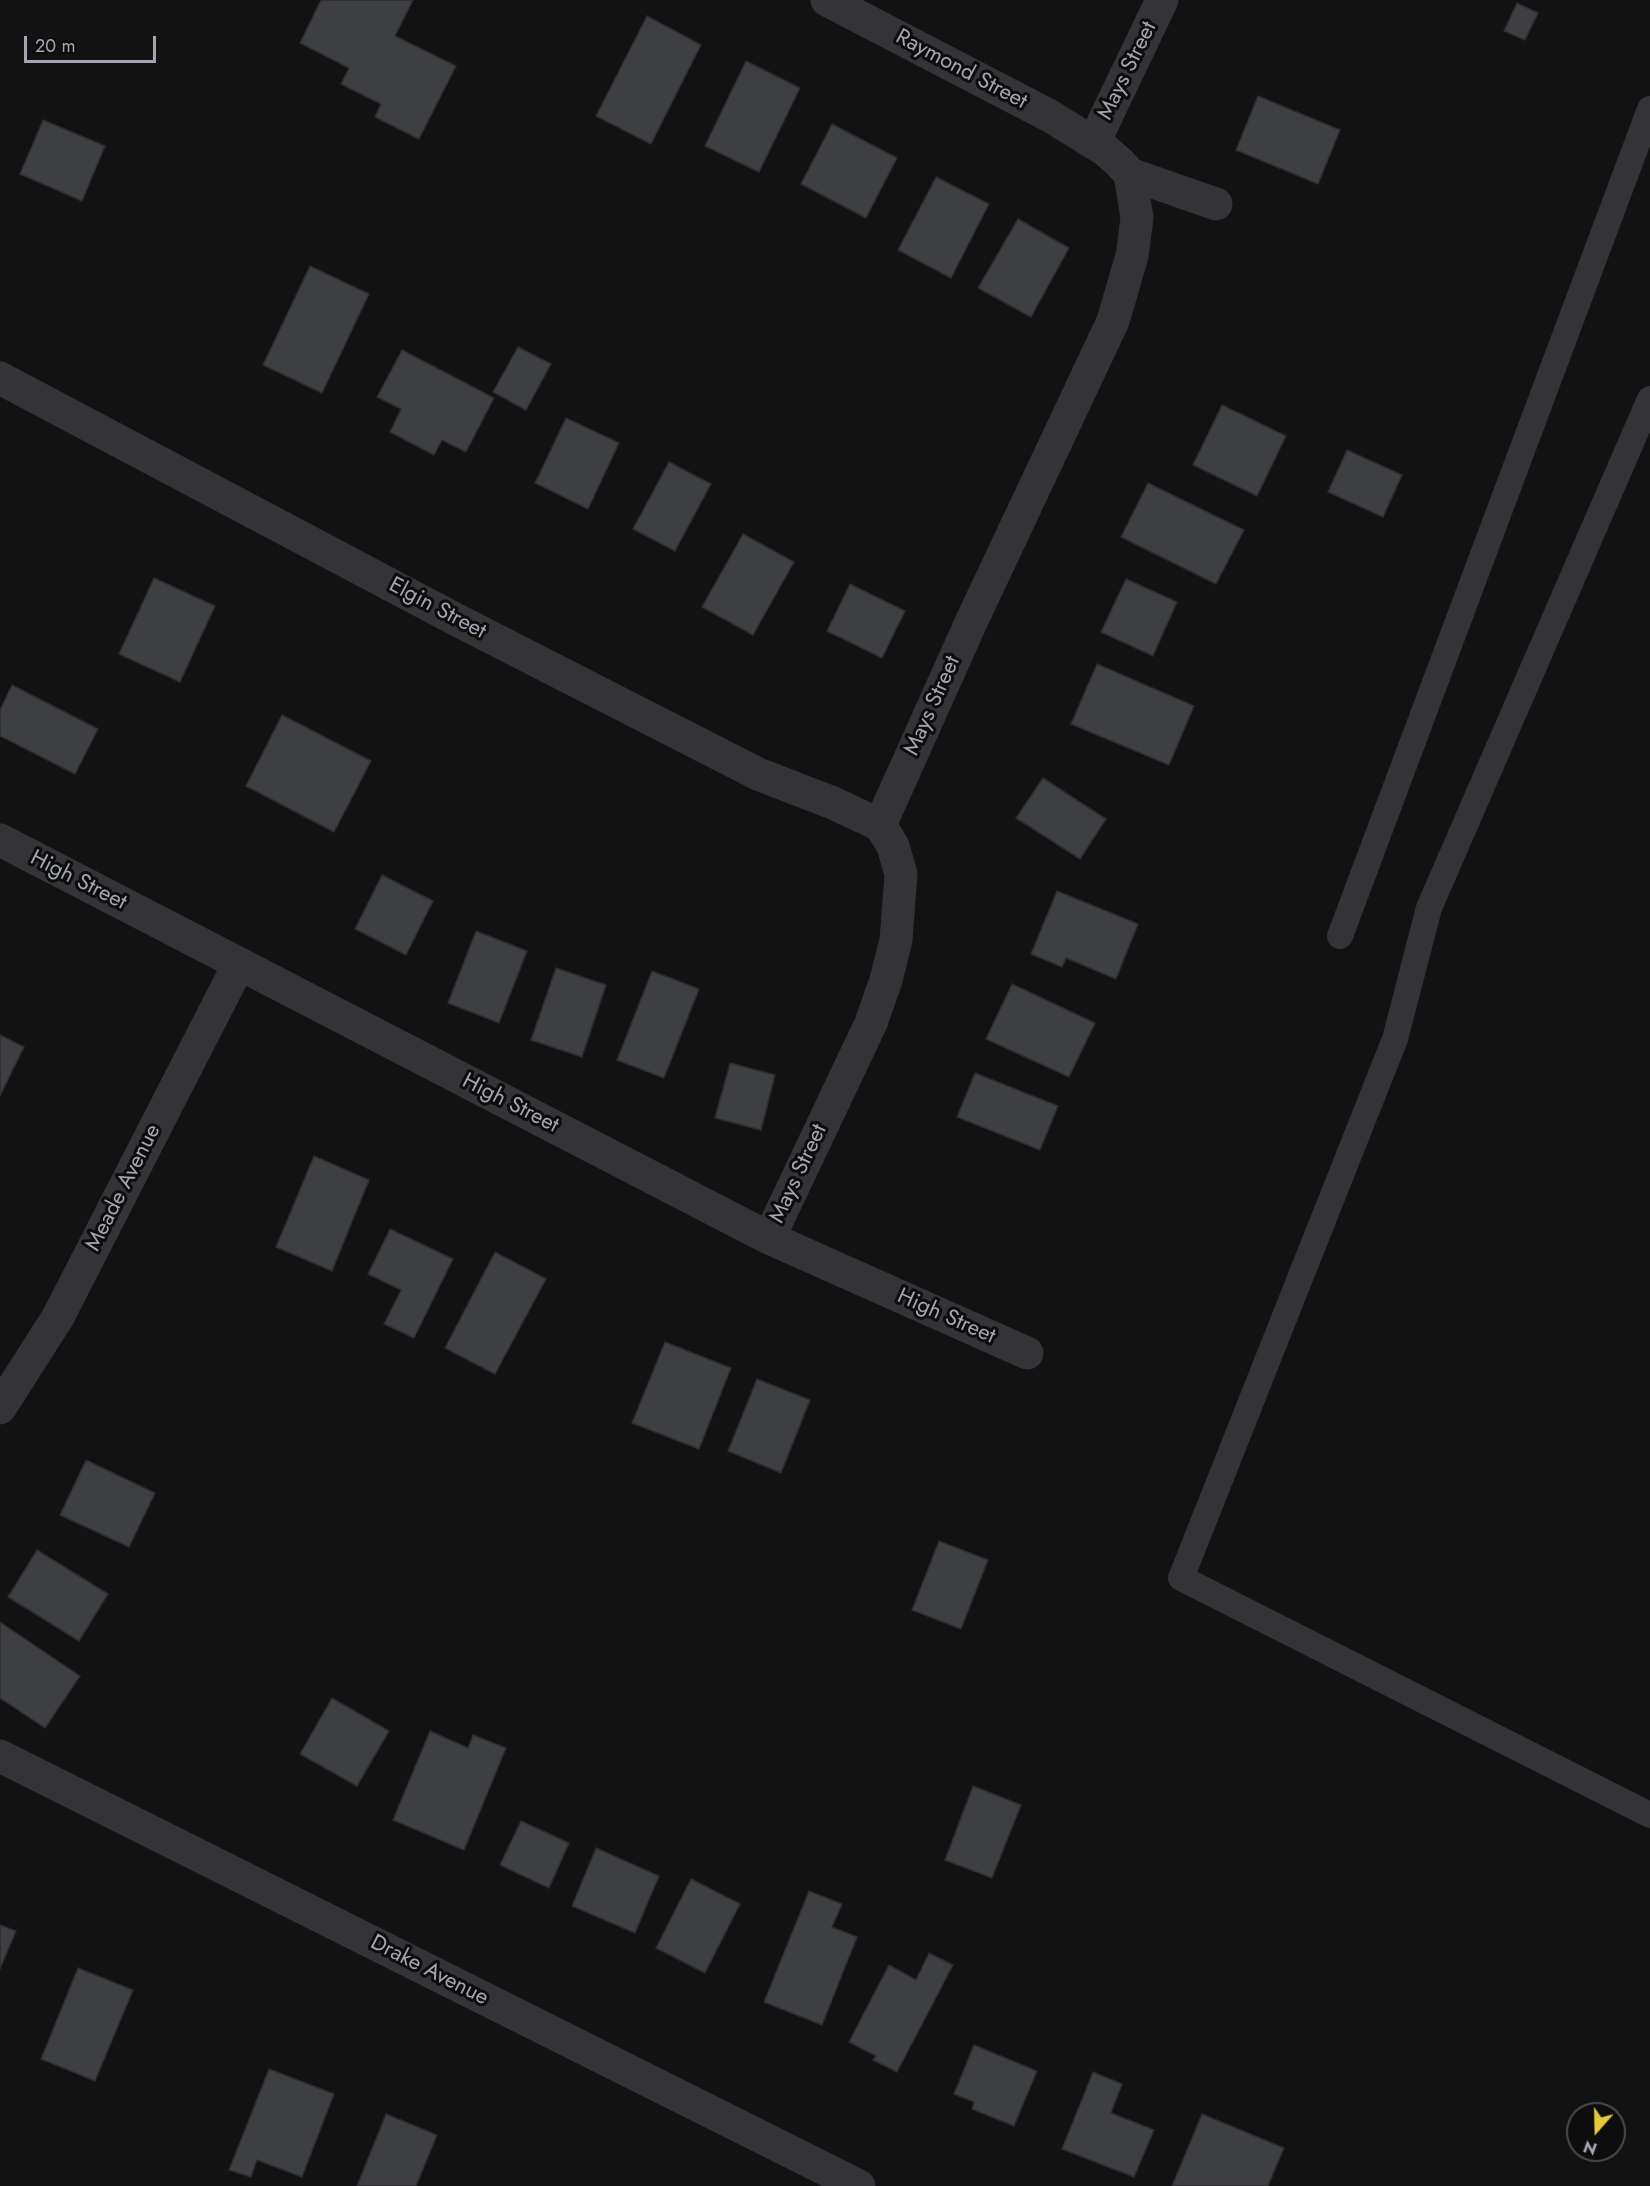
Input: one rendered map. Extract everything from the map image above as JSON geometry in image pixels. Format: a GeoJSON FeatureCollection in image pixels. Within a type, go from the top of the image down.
{"type":"FeatureCollection","features":[{"type":"Feature","properties":{"kind":"street","name":"Raymond Street"},"geometry":{"type":"LineString","coordinates":[[827,0],[1050,116],[1094,142],[1130,174]]}},
{"type":"Feature","properties":{"kind":"street","name":"Mays Street"},"geometry":{"type":"LineString","coordinates":[[1094,142],[1162,0]]}},
{"type":"Feature","properties":{"kind":"street","name":"Mays Street"},"geometry":{"type":"LineString","coordinates":[[769,1238],[871,1023],[886,980],[896,940],[900,874],[893,846],[880,825],[973,618],[1113,321],[1132,256],[1137,219],[1130,174]]}},
{"type":"Feature","properties":{"kind":"street"},"geometry":{"type":"LineString","coordinates":[[1130,174],[1216,204]]}},
{"type":"Feature","properties":{"kind":"street","name":"Elgin Street"},"geometry":{"type":"LineString","coordinates":[[0,378],[445,614],[737,763],[880,825]]}},
{"type":"Feature","properties":{"kind":"street","name":"High Street"},"geometry":{"type":"LineString","coordinates":[[0,840],[769,1238],[1027,1353]]}},
{"type":"Feature","properties":{"kind":"street","name":"Meade Avenue"},"geometry":{"type":"LineString","coordinates":[[0,1408],[58,1317],[239,964]]}},
{"type":"Feature","properties":{"kind":"street","name":"Drake Avenue"},"geometry":{"type":"LineString","coordinates":[[0,1756],[859,2186]]}},
{"type":"Feature","properties":{"kind":"lane"},"geometry":{"type":"LineString","coordinates":[[1340,936],[1650,109]]}},
{"type":"Feature","properties":{"kind":"lane"},"geometry":{"type":"LineString","coordinates":[[1650,399],[1430,908],[1395,1039],[1181,1578],[1650,1815]]}},
{"type":"Feature","properties":{"kind":"building"},"geometry":{"type":"Polygon","coordinates":[[[321,0],[413,0],[395,36],[456,66],[419,139],[375,117],[381,104],[341,84],[349,68],[300,43],[321,0]]]}},
{"type":"Feature","properties":{"kind":"building"},"geometry":{"type":"Polygon","coordinates":[[[1517,3],[1538,13],[1525,40],[1504,31],[1517,3]]]}},
{"type":"Feature","properties":{"kind":"building"},"geometry":{"type":"Polygon","coordinates":[[[647,16],[701,45],[651,144],[596,116],[647,16]]]}},
{"type":"Feature","properties":{"kind":"building"},"geometry":{"type":"Polygon","coordinates":[[[746,61],[800,88],[759,172],[705,146],[746,61]]]}},
{"type":"Feature","properties":{"kind":"building"},"geometry":{"type":"Polygon","coordinates":[[[1258,96],[1340,130],[1318,184],[1236,150],[1258,96]]]}},
{"type":"Feature","properties":{"kind":"building"},"geometry":{"type":"Polygon","coordinates":[[[43,120],[105,146],[82,201],[20,174],[43,120]]]}},
{"type":"Feature","properties":{"kind":"building"},"geometry":{"type":"Polygon","coordinates":[[[832,124],[897,158],[866,218],[801,184],[832,124]]]}},
{"type":"Feature","properties":{"kind":"building"},"geometry":{"type":"Polygon","coordinates":[[[936,177],[989,204],[951,278],[898,250],[936,177]]]}},
{"type":"Feature","properties":{"kind":"building"},"geometry":{"type":"Polygon","coordinates":[[[1018,219],[1069,248],[1031,317],[978,288],[1018,219]]]}},
{"type":"Feature","properties":{"kind":"building"},"geometry":{"type":"Polygon","coordinates":[[[310,266],[369,294],[322,393],[263,365],[310,266]]]}},
{"type":"Feature","properties":{"kind":"building"},"geometry":{"type":"Polygon","coordinates":[[[518,347],[551,364],[526,410],[493,392],[518,347]]]}},
{"type":"Feature","properties":{"kind":"building"},"geometry":{"type":"Polygon","coordinates":[[[402,350],[494,398],[466,452],[442,440],[434,455],[390,432],[401,409],[377,397],[402,350]]]}},
{"type":"Feature","properties":{"kind":"building"},"geometry":{"type":"Polygon","coordinates":[[[1222,405],[1286,436],[1257,496],[1193,465],[1222,405]]]}},
{"type":"Feature","properties":{"kind":"building"},"geometry":{"type":"Polygon","coordinates":[[[566,418],[619,443],[588,509],[535,483],[566,418]]]}},
{"type":"Feature","properties":{"kind":"building"},"geometry":{"type":"Polygon","coordinates":[[[1347,450],[1402,475],[1383,517],[1328,492],[1347,450]]]}},
{"type":"Feature","properties":{"kind":"building"},"geometry":{"type":"Polygon","coordinates":[[[669,462],[711,484],[675,551],[633,529],[669,462]]]}},
{"type":"Feature","properties":{"kind":"building"},"geometry":{"type":"Polygon","coordinates":[[[1148,483],[1244,530],[1216,584],[1121,537],[1148,483]]]}},
{"type":"Feature","properties":{"kind":"building"},"geometry":{"type":"Polygon","coordinates":[[[743,534],[794,562],[753,635],[702,607],[743,534]]]}},
{"type":"Feature","properties":{"kind":"building"},"geometry":{"type":"Polygon","coordinates":[[[154,578],[215,606],[180,682],[119,654],[154,578]]]}},
{"type":"Feature","properties":{"kind":"building"},"geometry":{"type":"Polygon","coordinates":[[[1126,579],[1177,602],[1153,656],[1101,632],[1126,579]]]}},
{"type":"Feature","properties":{"kind":"building"},"geometry":{"type":"Polygon","coordinates":[[[850,584],[905,611],[882,658],[827,631],[850,584]]]}},
{"type":"Feature","properties":{"kind":"building"},"geometry":{"type":"Polygon","coordinates":[[[1097,664],[1194,706],[1169,765],[1071,724],[1097,664]]]}},
{"type":"Feature","properties":{"kind":"building"},"geometry":{"type":"Polygon","coordinates":[[[12,685],[98,729],[75,774],[0,736],[0,710],[12,685]]]}},
{"type":"Feature","properties":{"kind":"building"},"geometry":{"type":"Polygon","coordinates":[[[282,715],[371,761],[334,832],[246,786],[282,715]]]}},
{"type":"Feature","properties":{"kind":"building"},"geometry":{"type":"Polygon","coordinates":[[[1043,778],[1106,819],[1080,859],[1016,818],[1043,778]]]}},
{"type":"Feature","properties":{"kind":"building"},"geometry":{"type":"Polygon","coordinates":[[[382,875],[433,901],[406,955],[355,929],[382,875]]]}},
{"type":"Feature","properties":{"kind":"building"},"geometry":{"type":"Polygon","coordinates":[[[1057,891],[1138,924],[1116,979],[1066,958],[1062,967],[1031,954],[1057,891]]]}},
{"type":"Feature","properties":{"kind":"building"},"geometry":{"type":"Polygon","coordinates":[[[476,931],[527,951],[499,1023],[448,1003],[476,931]]]}},
{"type":"Feature","properties":{"kind":"building"},"geometry":{"type":"Polygon","coordinates":[[[556,968],[606,985],[582,1057],[531,1040],[556,968]]]}},
{"type":"Feature","properties":{"kind":"building"},"geometry":{"type":"Polygon","coordinates":[[[652,971],[699,989],[664,1078],[617,1060],[652,971]]]}},
{"type":"Feature","properties":{"kind":"building"},"geometry":{"type":"Polygon","coordinates":[[[1012,984],[1095,1023],[1069,1077],[986,1039],[1012,984]]]}},
{"type":"Feature","properties":{"kind":"building"},"geometry":{"type":"Polygon","coordinates":[[[0,1035],[24,1047],[0,1096],[0,1035]]]}},
{"type":"Feature","properties":{"kind":"building"},"geometry":{"type":"Polygon","coordinates":[[[730,1063],[775,1075],[761,1130],[715,1118],[730,1063]]]}},
{"type":"Feature","properties":{"kind":"building"},"geometry":{"type":"Polygon","coordinates":[[[975,1073],[1058,1106],[1040,1150],[957,1117],[975,1073]]]}},
{"type":"Feature","properties":{"kind":"building"},"geometry":{"type":"Polygon","coordinates":[[[314,1156],[369,1180],[332,1271],[276,1247],[314,1156]]]}},
{"type":"Feature","properties":{"kind":"building"},"geometry":{"type":"Polygon","coordinates":[[[390,1229],[453,1259],[414,1338],[384,1324],[401,1290],[368,1274],[390,1229]]]}},
{"type":"Feature","properties":{"kind":"building"},"geometry":{"type":"Polygon","coordinates":[[[495,1252],[546,1279],[495,1374],[445,1348],[495,1252]]]}},
{"type":"Feature","properties":{"kind":"building"},"geometry":{"type":"Polygon","coordinates":[[[665,1342],[731,1368],[699,1449],[632,1423],[665,1342]]]}},
{"type":"Feature","properties":{"kind":"building"},"geometry":{"type":"Polygon","coordinates":[[[757,1379],[810,1400],[781,1473],[728,1451],[757,1379]]]}},
{"type":"Feature","properties":{"kind":"building"},"geometry":{"type":"Polygon","coordinates":[[[86,1460],[155,1493],[129,1547],[60,1515],[86,1460]]]}},
{"type":"Feature","properties":{"kind":"building"},"geometry":{"type":"Polygon","coordinates":[[[939,1541],[988,1560],[961,1629],[912,1610],[939,1541]]]}},
{"type":"Feature","properties":{"kind":"building"},"geometry":{"type":"Polygon","coordinates":[[[37,1550],[108,1594],[79,1641],[8,1597],[37,1550]]]}},
{"type":"Feature","properties":{"kind":"building"},"geometry":{"type":"Polygon","coordinates":[[[0,1622],[80,1676],[45,1728],[0,1698],[0,1622]]]}},
{"type":"Feature","properties":{"kind":"building"},"geometry":{"type":"Polygon","coordinates":[[[332,1698],[389,1731],[357,1786],[300,1754],[332,1698]]]}},
{"type":"Feature","properties":{"kind":"building"},"geometry":{"type":"Polygon","coordinates":[[[430,1731],[468,1748],[473,1735],[506,1748],[464,1850],[393,1820],[430,1731]]]}},
{"type":"Feature","properties":{"kind":"building"},"geometry":{"type":"Polygon","coordinates":[[[973,1786],[1021,1805],[992,1878],[945,1860],[973,1786]]]}},
{"type":"Feature","properties":{"kind":"building"},"geometry":{"type":"Polygon","coordinates":[[[521,1821],[569,1843],[549,1888],[500,1865],[521,1821]]]}},
{"type":"Feature","properties":{"kind":"building"},"geometry":{"type":"Polygon","coordinates":[[[596,1848],[659,1876],[635,1933],[572,1906],[596,1848]]]}},
{"type":"Feature","properties":{"kind":"building"},"geometry":{"type":"Polygon","coordinates":[[[691,1879],[740,1904],[705,1973],[656,1948],[691,1879]]]}},
{"type":"Feature","properties":{"kind":"building"},"geometry":{"type":"Polygon","coordinates":[[[809,1891],[842,1904],[832,1927],[857,1937],[822,2025],[764,2002],[809,1891]]]}},
{"type":"Feature","properties":{"kind":"building"},"geometry":{"type":"Polygon","coordinates":[[[0,1925],[16,1931],[0,1969],[0,1925]]]}},
{"type":"Feature","properties":{"kind":"building"},"geometry":{"type":"Polygon","coordinates":[[[929,1953],[953,1965],[897,2072],[873,2060],[876,2056],[849,2042],[889,1965],[916,1980],[929,1953]]]}},
{"type":"Feature","properties":{"kind":"building"},"geometry":{"type":"Polygon","coordinates":[[[78,1968],[133,1990],[95,2081],[41,2059],[78,1968]]]}},
{"type":"Feature","properties":{"kind":"building"},"geometry":{"type":"Polygon","coordinates":[[[974,2045],[1037,2071],[1014,2126],[972,2109],[974,2102],[954,2094],[974,2045]]]}},
{"type":"Feature","properties":{"kind":"building"},"geometry":{"type":"Polygon","coordinates":[[[269,2069],[334,2094],[302,2177],[257,2160],[251,2177],[229,2170],[269,2069]]]}},
{"type":"Feature","properties":{"kind":"building"},"geometry":{"type":"Polygon","coordinates":[[[1093,2072],[1122,2084],[1111,2113],[1154,2130],[1134,2177],[1062,2149],[1093,2072]]]}},
{"type":"Feature","properties":{"kind":"building"},"geometry":{"type":"Polygon","coordinates":[[[386,2114],[437,2135],[416,2186],[357,2186],[386,2114]]]}},
{"type":"Feature","properties":{"kind":"building"},"geometry":{"type":"Polygon","coordinates":[[[1202,2114],[1284,2148],[1268,2186],[1172,2186],[1202,2114]]]}}]}
